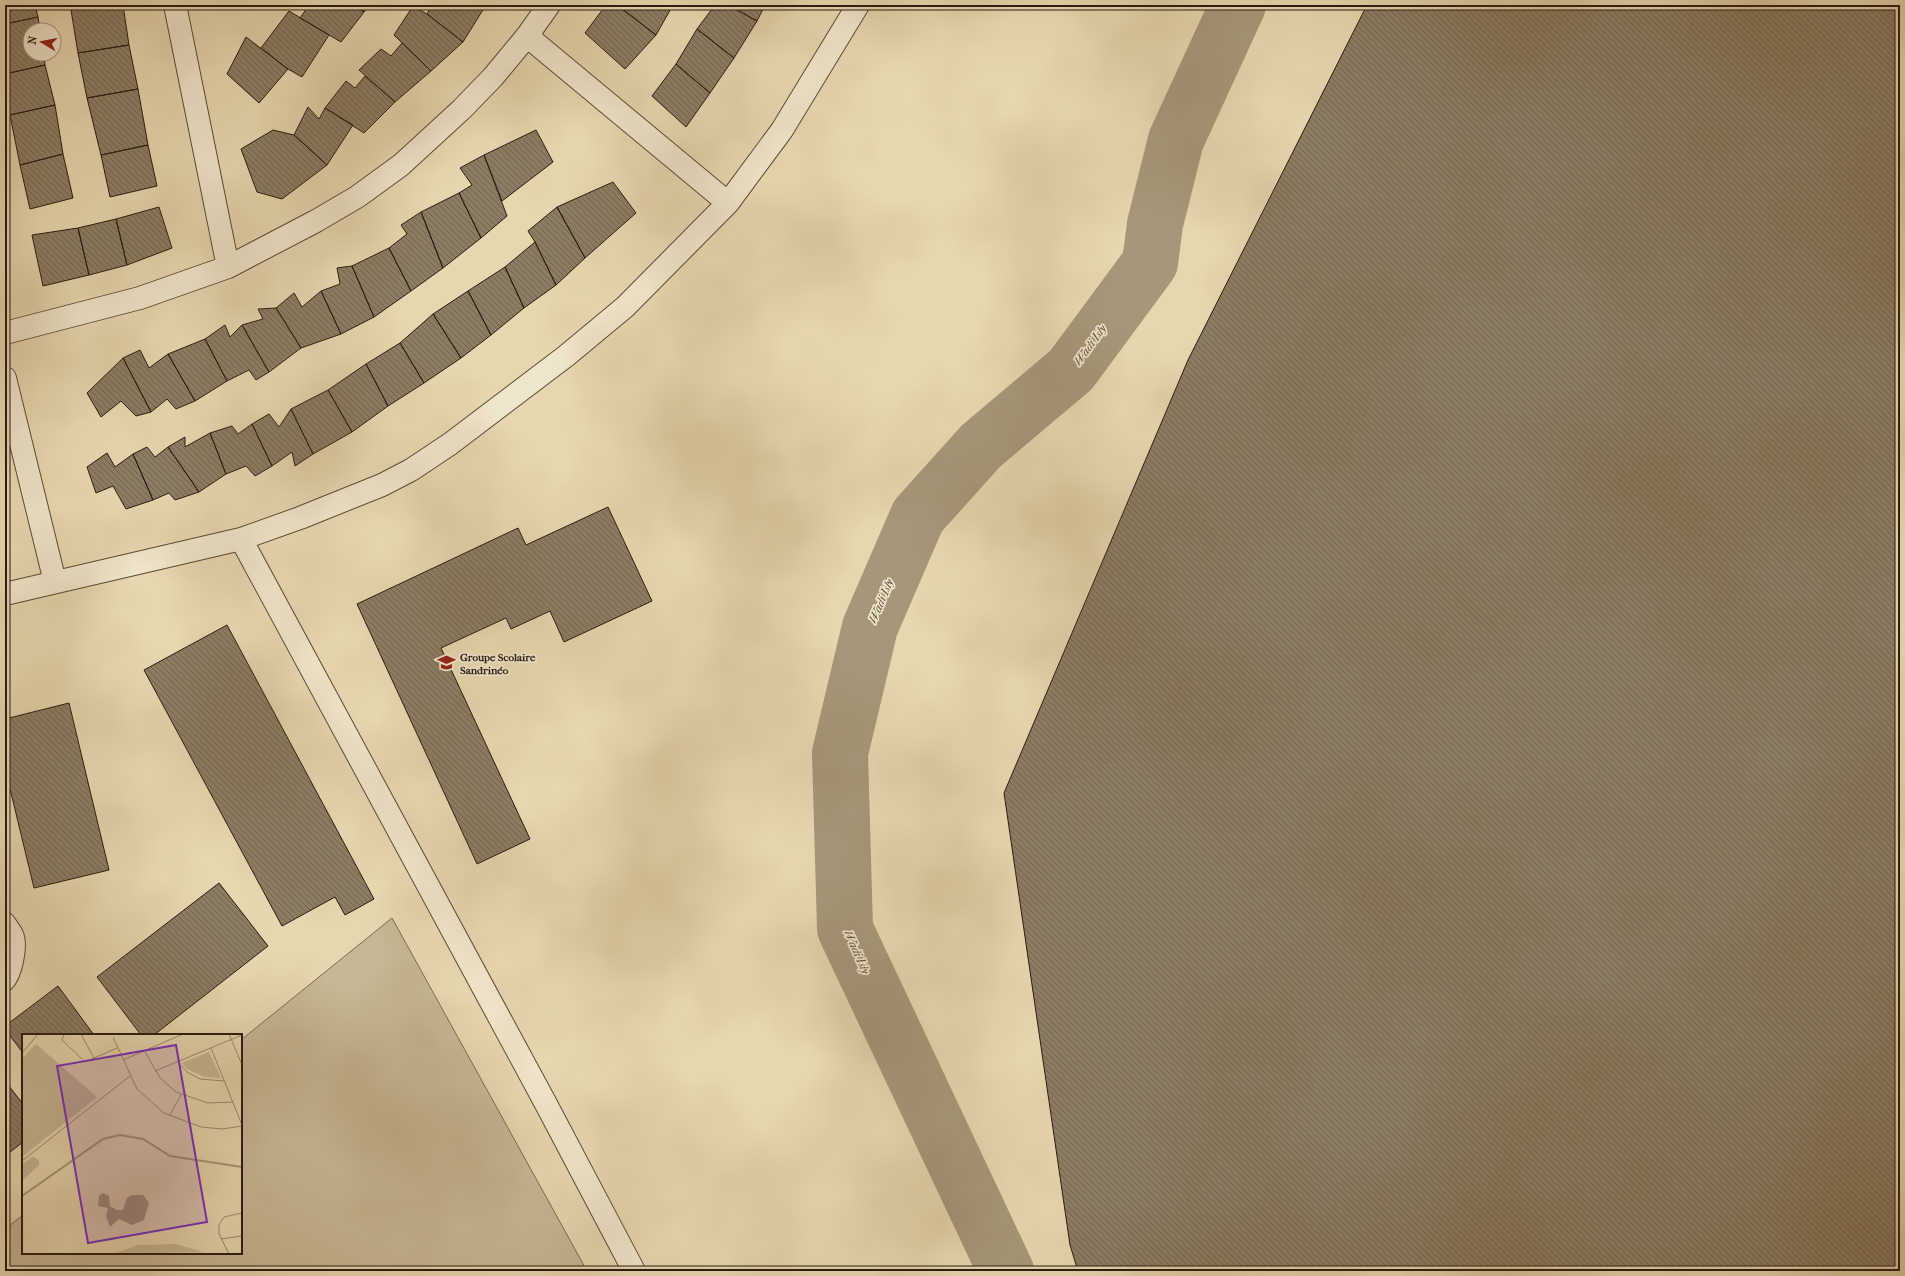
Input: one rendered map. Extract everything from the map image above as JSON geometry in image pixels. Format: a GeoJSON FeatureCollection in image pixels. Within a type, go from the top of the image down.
{"type":"FeatureCollection","features":[{"type":"Feature","properties":{"kind":"street"},"geometry":{"type":"LineString","coordinates":[[5,333],[140,298],[228,266],[316,221],[357,197],[401,165],[462,109],[493,77],[527,36],[549,5]]}},
{"type":"Feature","properties":{"kind":"street"},"geometry":{"type":"LineString","coordinates":[[5,594],[240,539],[300,518],[382,485],[411,470],[450,444],[566,356],[625,307],[728,203],[782,130],[858,5]]}},
{"type":"Feature","properties":{"kind":"street"},"geometry":{"type":"LineString","coordinates":[[177,6],[228,266]]}},
{"type":"Feature","properties":{"kind":"street"},"geometry":{"type":"LineString","coordinates":[[527,36],[728,203]]}},
{"type":"Feature","properties":{"kind":"street"},"geometry":{"type":"LineString","coordinates":[[5,378],[55,582]]}},
{"type":"Feature","properties":{"kind":"street"},"geometry":{"type":"LineString","coordinates":[[240,539],[542,1097],[634,1271]]}},
{"type":"Feature","properties":{"kind":"lane"},"geometry":{"type":"LineString","coordinates":[[5,921],[15,937],[15,962],[8,979],[5,982]]}},
{"type":"Feature","properties":{"kind":"shaded area"},"geometry":{"type":"Polygon","coordinates":[[[392,918],[587,1271],[5,1271],[5,1229],[22,1216],[22,1254],[242,1254],[242,1039],[392,918]]]}},
{"type":"Feature","properties":{"kind":"building"},"geometry":{"type":"Polygon","coordinates":[[[5,5],[35,5],[38,17],[5,24],[5,5]]]}},
{"type":"Feature","properties":{"kind":"building"},"geometry":{"type":"Polygon","coordinates":[[[70,5],[100,5],[71,10],[70,5]]]}},
{"type":"Feature","properties":{"kind":"building"},"geometry":{"type":"Polygon","coordinates":[[[100,5],[123,5],[129,45],[78,53],[71,10],[100,5]]]}},
{"type":"Feature","properties":{"kind":"building"},"geometry":{"type":"Polygon","coordinates":[[[309,5],[354,5],[364,12],[341,42],[300,18],[309,5]]]}},
{"type":"Feature","properties":{"kind":"building"},"geometry":{"type":"Polygon","coordinates":[[[354,5],[369,5],[364,12],[354,5]]]}},
{"type":"Feature","properties":{"kind":"building"},"geometry":{"type":"Polygon","coordinates":[[[432,5],[486,5],[463,42],[427,14],[432,5]]]}},
{"type":"Feature","properties":{"kind":"building"},"geometry":{"type":"Polygon","coordinates":[[[606,5],[617,5],[656,35],[625,69],[585,33],[606,5]]]}},
{"type":"Feature","properties":{"kind":"building"},"geometry":{"type":"Polygon","coordinates":[[[617,5],[673,5],[656,35],[617,5]]]}},
{"type":"Feature","properties":{"kind":"building"},"geometry":{"type":"Polygon","coordinates":[[[715,5],[728,5],[757,21],[734,58],[697,29],[715,5]]]}},
{"type":"Feature","properties":{"kind":"building"},"geometry":{"type":"Polygon","coordinates":[[[728,5],[765,5],[757,21],[728,5]]]}},
{"type":"Feature","properties":{"kind":"building"},"geometry":{"type":"Polygon","coordinates":[[[1367,5],[1900,5],[1900,1271],[1078,1271],[1070,1245],[1004,793],[1188,360],[1367,5]]]}},
{"type":"Feature","properties":{"kind":"building"},"geometry":{"type":"Polygon","coordinates":[[[413,6],[427,14],[463,42],[431,71],[394,35],[413,6]]]}},
{"type":"Feature","properties":{"kind":"building"},"geometry":{"type":"Polygon","coordinates":[[[289,11],[329,35],[302,77],[288,69],[261,48],[289,11]]]}},
{"type":"Feature","properties":{"kind":"building"},"geometry":{"type":"Polygon","coordinates":[[[38,17],[39,22],[22,22],[22,62],[45,62],[45,65],[5,74],[5,24],[38,17]]]}},
{"type":"Feature","properties":{"kind":"building"},"geometry":{"type":"Polygon","coordinates":[[[697,29],[734,58],[710,93],[676,64],[697,29]]]}},
{"type":"Feature","properties":{"kind":"building"},"geometry":{"type":"Polygon","coordinates":[[[246,37],[288,69],[259,103],[227,74],[246,37]]]}},
{"type":"Feature","properties":{"kind":"building"},"geometry":{"type":"Polygon","coordinates":[[[402,43],[431,71],[395,102],[359,70],[381,49],[391,56],[402,43]]]}},
{"type":"Feature","properties":{"kind":"building"},"geometry":{"type":"Polygon","coordinates":[[[129,45],[138,89],[87,98],[78,53],[129,45]]]}},
{"type":"Feature","properties":{"kind":"building"},"geometry":{"type":"Polygon","coordinates":[[[676,64],[710,93],[686,127],[652,96],[676,64]]]}},
{"type":"Feature","properties":{"kind":"building"},"geometry":{"type":"Polygon","coordinates":[[[45,65],[55,105],[10,115],[5,99],[5,74],[45,65]]]}},
{"type":"Feature","properties":{"kind":"building"},"geometry":{"type":"Polygon","coordinates":[[[365,76],[395,102],[364,133],[325,108],[346,81],[355,88],[365,76]]]}},
{"type":"Feature","properties":{"kind":"building"},"geometry":{"type":"Polygon","coordinates":[[[138,89],[148,145],[101,155],[87,98],[138,89]]]}},
{"type":"Feature","properties":{"kind":"building"},"geometry":{"type":"Polygon","coordinates":[[[55,105],[63,154],[20,165],[10,115],[55,105]]]}},
{"type":"Feature","properties":{"kind":"building"},"geometry":{"type":"Polygon","coordinates":[[[308,107],[319,119],[325,108],[353,125],[327,165],[294,135],[308,107]]]}},
{"type":"Feature","properties":{"kind":"building"},"geometry":{"type":"Polygon","coordinates":[[[273,130],[294,135],[327,165],[282,199],[257,192],[241,149],[273,130]]]}},
{"type":"Feature","properties":{"kind":"building"},"geometry":{"type":"Polygon","coordinates":[[[536,130],[553,162],[502,201],[484,155],[536,130]]]}},
{"type":"Feature","properties":{"kind":"building"},"geometry":{"type":"Polygon","coordinates":[[[148,145],[157,186],[110,197],[101,155],[148,145]]]}},
{"type":"Feature","properties":{"kind":"building"},"geometry":{"type":"Polygon","coordinates":[[[63,154],[73,198],[30,209],[20,165],[63,154]]]}},
{"type":"Feature","properties":{"kind":"building"},"geometry":{"type":"Polygon","coordinates":[[[484,155],[507,216],[481,238],[459,193],[472,185],[460,168],[484,155]]]}},
{"type":"Feature","properties":{"kind":"building"},"geometry":{"type":"Polygon","coordinates":[[[613,182],[636,213],[585,258],[557,207],[613,182]]]}},
{"type":"Feature","properties":{"kind":"building"},"geometry":{"type":"Polygon","coordinates":[[[459,193],[481,238],[443,268],[421,212],[459,193]]]}},
{"type":"Feature","properties":{"kind":"building"},"geometry":{"type":"Polygon","coordinates":[[[159,207],[172,248],[127,265],[116,219],[159,207]]]}},
{"type":"Feature","properties":{"kind":"building"},"geometry":{"type":"Polygon","coordinates":[[[557,207],[585,258],[556,285],[528,231],[557,207]]]}},
{"type":"Feature","properties":{"kind":"building"},"geometry":{"type":"Polygon","coordinates":[[[421,212],[443,268],[411,291],[389,248],[407,234],[401,225],[421,212]]]}},
{"type":"Feature","properties":{"kind":"building"},"geometry":{"type":"Polygon","coordinates":[[[116,219],[127,265],[89,275],[78,228],[116,219]]]}},
{"type":"Feature","properties":{"kind":"building"},"geometry":{"type":"Polygon","coordinates":[[[78,228],[89,275],[43,286],[32,235],[78,228]]]}},
{"type":"Feature","properties":{"kind":"building"},"geometry":{"type":"Polygon","coordinates":[[[535,242],[556,285],[524,308],[505,267],[535,242]]]}},
{"type":"Feature","properties":{"kind":"building"},"geometry":{"type":"Polygon","coordinates":[[[389,248],[411,291],[374,317],[352,266],[389,248]]]}},
{"type":"Feature","properties":{"kind":"building"},"geometry":{"type":"Polygon","coordinates":[[[352,266],[374,317],[341,334],[321,291],[340,284],[337,268],[352,266]]]}},
{"type":"Feature","properties":{"kind":"building"},"geometry":{"type":"Polygon","coordinates":[[[505,267],[524,308],[491,335],[468,291],[505,267]]]}},
{"type":"Feature","properties":{"kind":"building"},"geometry":{"type":"Polygon","coordinates":[[[321,291],[341,334],[301,348],[276,308],[294,293],[302,307],[321,291]]]}},
{"type":"Feature","properties":{"kind":"building"},"geometry":{"type":"Polygon","coordinates":[[[468,291],[491,335],[461,358],[433,314],[468,291]]]}},
{"type":"Feature","properties":{"kind":"building"},"geometry":{"type":"Polygon","coordinates":[[[276,308],[301,348],[269,372],[242,325],[263,319],[258,309],[276,308]]]}},
{"type":"Feature","properties":{"kind":"building"},"geometry":{"type":"Polygon","coordinates":[[[433,314],[461,358],[424,383],[400,343],[433,314]]]}},
{"type":"Feature","properties":{"kind":"building"},"geometry":{"type":"Polygon","coordinates":[[[225,325],[230,337],[242,325],[269,372],[256,380],[249,370],[227,381],[205,339],[225,325]]]}},
{"type":"Feature","properties":{"kind":"building"},"geometry":{"type":"Polygon","coordinates":[[[205,339],[227,381],[195,401],[168,354],[205,339]]]}},
{"type":"Feature","properties":{"kind":"building"},"geometry":{"type":"Polygon","coordinates":[[[400,343],[424,383],[388,406],[366,364],[400,343]]]}},
{"type":"Feature","properties":{"kind":"building"},"geometry":{"type":"Polygon","coordinates":[[[140,350],[149,368],[168,354],[195,401],[176,409],[167,399],[151,412],[123,358],[140,350]]]}},
{"type":"Feature","properties":{"kind":"building"},"geometry":{"type":"Polygon","coordinates":[[[123,358],[151,412],[136,416],[121,401],[101,417],[87,393],[123,358]]]}},
{"type":"Feature","properties":{"kind":"building"},"geometry":{"type":"Polygon","coordinates":[[[366,364],[388,406],[352,432],[328,390],[366,364]]]}},
{"type":"Feature","properties":{"kind":"building"},"geometry":{"type":"Polygon","coordinates":[[[328,390],[352,432],[313,454],[291,409],[328,390]]]}},
{"type":"Feature","properties":{"kind":"building"},"geometry":{"type":"Polygon","coordinates":[[[291,409],[313,454],[295,466],[292,452],[272,466],[252,424],[269,414],[279,427],[291,409]]]}},
{"type":"Feature","properties":{"kind":"building"},"geometry":{"type":"Polygon","coordinates":[[[252,424],[272,466],[255,476],[246,466],[226,474],[210,433],[232,426],[238,434],[252,424]]]}},
{"type":"Feature","properties":{"kind":"building"},"geometry":{"type":"Polygon","coordinates":[[[210,433],[226,474],[199,492],[168,447],[185,437],[185,447],[210,433]]]}},
{"type":"Feature","properties":{"kind":"building"},"geometry":{"type":"Polygon","coordinates":[[[147,447],[155,457],[168,447],[199,492],[175,500],[169,493],[153,500],[133,454],[147,447]]]}},
{"type":"Feature","properties":{"kind":"building"},"geometry":{"type":"Polygon","coordinates":[[[107,453],[115,467],[133,454],[153,500],[126,509],[113,486],[96,493],[87,467],[107,453]]]}},
{"type":"Feature","properties":{"kind":"building"},"geometry":{"type":"Polygon","coordinates":[[[608,507],[652,601],[564,642],[550,611],[511,629],[506,618],[441,648],[530,839],[477,864],[357,604],[518,528],[526,545],[608,507]]]}},
{"type":"Feature","properties":{"kind":"building"},"geometry":{"type":"Polygon","coordinates":[[[227,625],[374,899],[345,915],[335,897],[282,926],[144,670],[227,625]]]}},
{"type":"Feature","properties":{"kind":"building"},"geometry":{"type":"Polygon","coordinates":[[[69,703],[109,870],[34,888],[5,768],[5,719],[69,703]]]}},
{"type":"Feature","properties":{"kind":"building"},"geometry":{"type":"Polygon","coordinates":[[[219,883],[268,946],[155,1034],[140,1034],[97,977],[219,883]]]}},
{"type":"Feature","properties":{"kind":"building"},"geometry":{"type":"Polygon","coordinates":[[[58,986],[93,1034],[22,1034],[22,1052],[5,1029],[5,1026],[58,986]]]}},
{"type":"Feature","properties":{"kind":"building"},"geometry":{"type":"Polygon","coordinates":[[[5,1081],[22,1103],[22,1143],[5,1156],[5,1081]]]}},
{"type":"Feature","properties":{"kind":"waterway","name":"Wadi Isly"},"geometry":{"type":"LineString","coordinates":[[1006,1271],[845,929],[840,753],[870,627],[918,516],[981,446],[1071,370],[1150,263],[1155,224],[1176,140],[1238,5]]}},
{"type":"Feature","properties":{"kind":"place","name":"Groupe Scolaire Sandrinéo"},"geometry":{"type":"Point","coordinates":[447,663]}}]}
